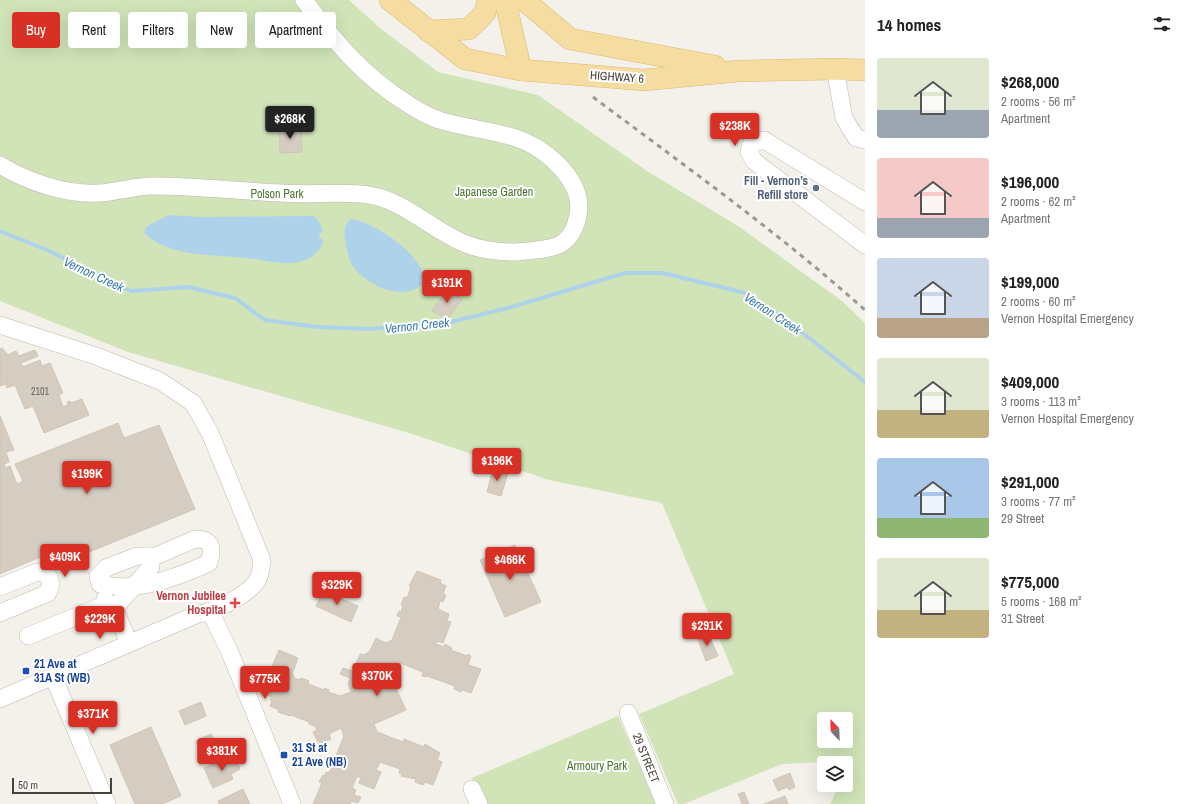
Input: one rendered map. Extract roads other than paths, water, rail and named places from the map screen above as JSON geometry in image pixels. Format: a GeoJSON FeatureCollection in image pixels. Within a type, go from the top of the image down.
{"type":"FeatureCollection","features":[{"type":"Feature","properties":{"kind":"main road","name":"HIGHWAY 6"},"geometry":{"type":"LineString","coordinates":[[390,0],[428,31],[465,58],[521,70],[644,80],[740,71],[835,69],[865,70]]}},
{"type":"Feature","properties":{"kind":"main road"},"geometry":{"type":"LineString","coordinates":[[428,31],[469,29],[486,13],[488,0]]}},
{"type":"Feature","properties":{"kind":"main road"},"geometry":{"type":"LineString","coordinates":[[505,0],[521,70]]}},
{"type":"Feature","properties":{"kind":"main road"},"geometry":{"type":"LineString","coordinates":[[524,0],[570,38],[740,71]]}},
{"type":"Feature","properties":{"kind":"street"},"geometry":{"type":"LineString","coordinates":[[0,165],[55,188],[96,193],[151,186],[285,194],[362,194],[383,198],[466,244],[487,249],[514,252],[541,249],[559,245],[572,235],[578,220],[578,197],[566,174],[554,161],[534,147],[517,138],[435,119],[408,104],[378,84],[357,66],[330,35],[304,0]]}},
{"type":"Feature","properties":{"kind":"street"},"geometry":{"type":"LineString","coordinates":[[835,69],[844,118],[856,138],[865,140]]}},
{"type":"Feature","properties":{"kind":"street"},"geometry":{"type":"LineString","coordinates":[[863,238],[754,161],[749,152],[751,144],[764,140],[865,202]]}},
{"type":"Feature","properties":{"kind":"street"},"geometry":{"type":"LineString","coordinates":[[0,325],[96,356],[160,381],[193,403],[210,433],[262,560],[258,579],[244,593],[209,613],[198,614],[53,676],[2,693]]}},
{"type":"Feature","properties":{"kind":"street"},"geometry":{"type":"LineString","coordinates":[[100,584],[118,588],[167,581],[209,563],[212,551],[209,542],[204,539],[195,540],[156,556],[137,556],[106,568],[98,576],[100,584],[104,596],[110,608]]}},
{"type":"Feature","properties":{"kind":"street"},"geometry":{"type":"LineString","coordinates":[[110,608],[119,603],[151,567],[147,556]]}},
{"type":"Feature","properties":{"kind":"street"},"geometry":{"type":"LineString","coordinates":[[0,587],[37,572],[47,573],[51,583],[48,593],[0,613]]}},
{"type":"Feature","properties":{"kind":"street"},"geometry":{"type":"LineString","coordinates":[[28,636],[102,606],[110,608],[116,612],[129,644]]}},
{"type":"Feature","properties":{"kind":"street"},"geometry":{"type":"LineString","coordinates":[[209,613],[214,619],[231,654],[292,804]]}},
{"type":"Feature","properties":{"kind":"street"},"geometry":{"type":"LineString","coordinates":[[53,676],[107,804]]}},
{"type":"Feature","properties":{"kind":"street","name":"29 STREET"},"geometry":{"type":"LineString","coordinates":[[628,712],[665,804]]}},
{"type":"Feature","properties":{"kind":"water"},"geometry":{"type":"Polygon","coordinates":[[[169,215],[200,217],[313,216],[321,225],[322,232],[320,233],[319,237],[323,240],[323,242],[319,250],[309,258],[301,262],[292,263],[179,251],[155,241],[144,233],[147,226],[169,215]]]}},
{"type":"Feature","properties":{"kind":"water"},"geometry":{"type":"Polygon","coordinates":[[[351,219],[373,226],[398,242],[418,263],[423,273],[424,283],[416,289],[406,292],[396,292],[376,285],[358,273],[352,265],[345,242],[345,228],[351,219]]]}},
{"type":"Feature","properties":{"kind":"waterway","name":"Vernon Creek"},"geometry":{"type":"LineString","coordinates":[[0,231],[47,250],[131,291],[188,287],[235,298],[265,320],[317,327],[371,329],[451,322],[508,308],[625,273],[663,273],[745,293],[785,319],[865,382]]}},
{"type":"Feature","properties":{"kind":"railway"},"geometry":{"type":"LineString","coordinates":[[593,97],[697,174],[765,227],[865,310]]}},
{"type":"Feature","properties":{"kind":"place","name":"Fill - Vernon’s Refill store"},"geometry":{"type":"Point","coordinates":[816,188]}},
{"type":"Feature","properties":{"kind":"place","name":"Vernon Jubilee Hospital"},"geometry":{"type":"Point","coordinates":[235,603]}},
{"type":"Feature","properties":{"kind":"place","name":"21 Ave at 31A St (WB)"},"geometry":{"type":"Point","coordinates":[26,671]}},
{"type":"Feature","properties":{"kind":"place","name":"31 St at 21 Ave (NB)"},"geometry":{"type":"Point","coordinates":[284,755]}},
{"type":"Feature","properties":{"kind":"park label","name":"Japanese Garden"},"geometry":{"type":"Point","coordinates":[494,192]}},
{"type":"Feature","properties":{"kind":"park label","name":"Polson Park"},"geometry":{"type":"Point","coordinates":[277,194]}},
{"type":"Feature","properties":{"kind":"park label","name":"Armoury Park"},"geometry":{"type":"Point","coordinates":[597,766]}}]}
